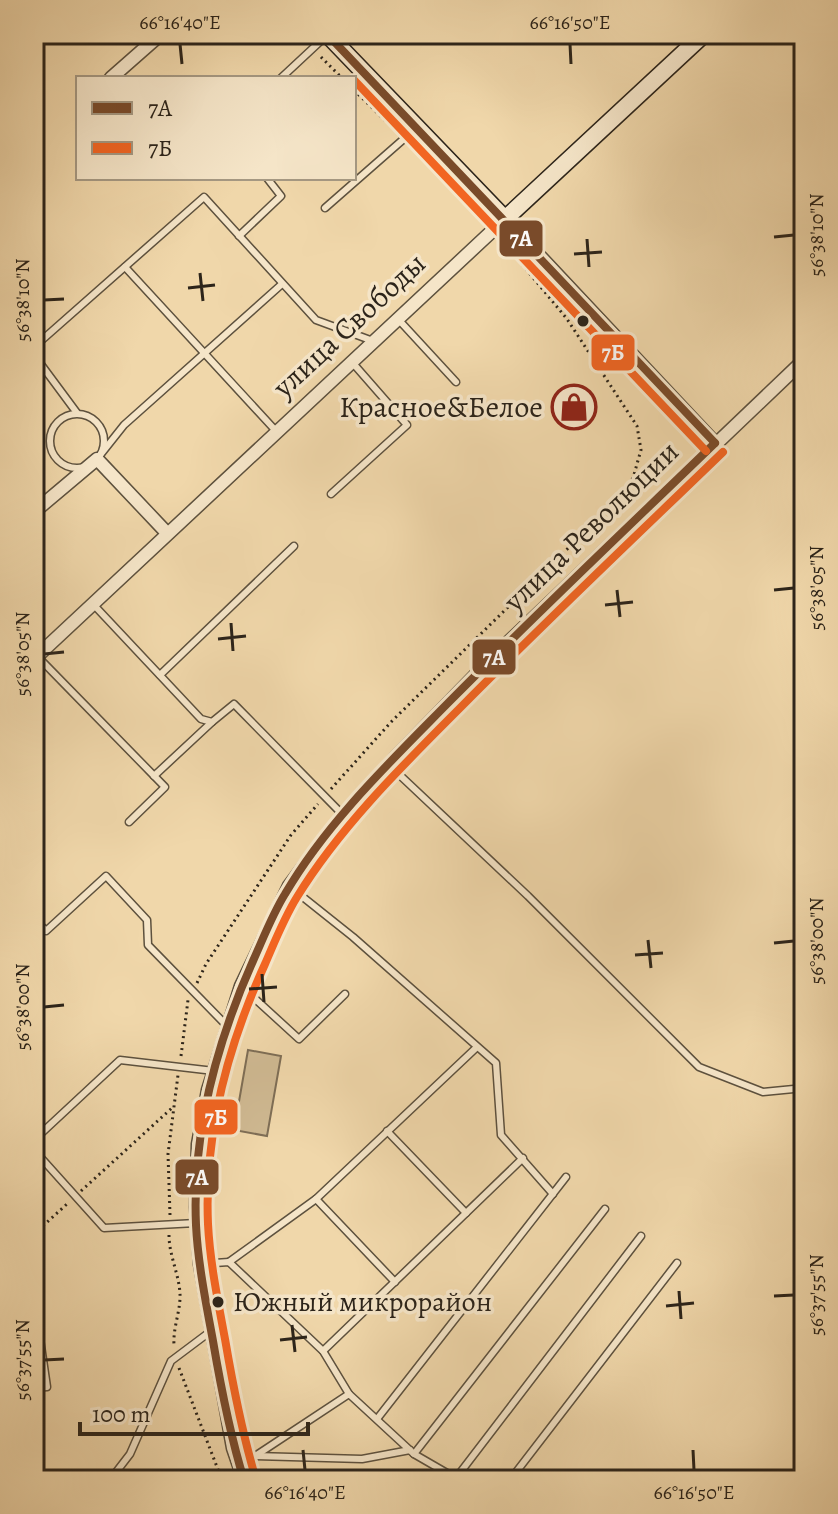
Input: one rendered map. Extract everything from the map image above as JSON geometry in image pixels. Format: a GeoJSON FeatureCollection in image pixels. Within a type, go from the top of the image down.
{"type":"FeatureCollection","features":[{"type":"Feature","properties":{"kind":"street"},"geometry":{"type":"LineString","coordinates":[[113,76],[161,34]]}},
{"type":"Feature","properties":{"kind":"street"},"geometry":{"type":"LineString","coordinates":[[328,34],[417,127],[499,224],[715,443]]}},
{"type":"Feature","properties":{"kind":"street","name":"улица Свободы"},"geometry":{"type":"LineString","coordinates":[[35,657],[704,34]]}},
{"type":"Feature","properties":{"kind":"street","name":"улица Революции"},"geometry":{"type":"LineString","coordinates":[[244,1480],[233,1448],[200,1264],[198,1144],[208,1090],[241,986],[289,886],[389,765],[495,655],[804,360]]}},
{"type":"Feature","properties":{"kind":"street"},"geometry":{"type":"LineString","coordinates":[[34,512],[97,459],[166,532]]}},
{"type":"Feature","properties":{"kind":"lane"},"geometry":{"type":"LineString","coordinates":[[283,76],[328,34]]}},
{"type":"Feature","properties":{"kind":"lane"},"geometry":{"type":"LineString","coordinates":[[325,208],[417,127]]}},
{"type":"Feature","properties":{"kind":"lane"},"geometry":{"type":"LineString","coordinates":[[239,236],[281,196],[269,180]]}},
{"type":"Feature","properties":{"kind":"lane"},"geometry":{"type":"LineString","coordinates":[[34,347],[204,197],[316,320],[373,341]]}},
{"type":"Feature","properties":{"kind":"lane"},"geometry":{"type":"LineString","coordinates":[[125,267],[276,431]]}},
{"type":"Feature","properties":{"kind":"lane"},"geometry":{"type":"LineString","coordinates":[[97,459],[104,443],[100,426],[86,415],[77,413],[54,425],[49,442],[56,459],[72,468],[90,465],[97,459],[124,425],[282,284]]}},
{"type":"Feature","properties":{"kind":"lane"},"geometry":{"type":"LineString","coordinates":[[397,318],[456,382]]}},
{"type":"Feature","properties":{"kind":"lane"},"geometry":{"type":"LineString","coordinates":[[34,355],[77,413]]}},
{"type":"Feature","properties":{"kind":"lane"},"geometry":{"type":"LineString","coordinates":[[331,494],[407,425],[351,361]]}},
{"type":"Feature","properties":{"kind":"lane"},"geometry":{"type":"LineString","coordinates":[[160,675],[294,546]]}},
{"type":"Feature","properties":{"kind":"lane"},"geometry":{"type":"LineString","coordinates":[[92,603],[201,719],[212,722]]}},
{"type":"Feature","properties":{"kind":"lane"},"geometry":{"type":"LineString","coordinates":[[35,657],[165,787],[129,822]]}},
{"type":"Feature","properties":{"kind":"lane"},"geometry":{"type":"LineString","coordinates":[[154,776],[234,704],[344,816]]}},
{"type":"Feature","properties":{"kind":"lane"},"geometry":{"type":"LineString","coordinates":[[389,765],[528,896],[699,1067],[763,1092],[804,1088]]}},
{"type":"Feature","properties":{"kind":"lane"},"geometry":{"type":"LineString","coordinates":[[34,788],[39,793],[34,797]]}},
{"type":"Feature","properties":{"kind":"lane"},"geometry":{"type":"LineString","coordinates":[[34,918],[46,931],[106,876],[147,920],[148,945],[228,1027]]}},
{"type":"Feature","properties":{"kind":"lane"},"geometry":{"type":"LineString","coordinates":[[289,886],[353,937],[496,1063],[501,1135],[553,1194]]}},
{"type":"Feature","properties":{"kind":"lane"},"geometry":{"type":"LineString","coordinates":[[241,986],[299,1039],[345,994]]}},
{"type":"Feature","properties":{"kind":"lane"},"geometry":{"type":"LineString","coordinates":[[200,1264],[229,1262],[316,1199],[477,1047]]}},
{"type":"Feature","properties":{"kind":"lane"},"geometry":{"type":"LineString","coordinates":[[34,1140],[120,1060],[214,1071]]}},
{"type":"Feature","properties":{"kind":"lane"},"geometry":{"type":"LineString","coordinates":[[387,1131],[466,1213]]}},
{"type":"Feature","properties":{"kind":"lane"},"geometry":{"type":"LineString","coordinates":[[34,1150],[104,1228],[197,1223]]}},
{"type":"Feature","properties":{"kind":"lane"},"geometry":{"type":"LineString","coordinates":[[323,1351],[523,1158]]}},
{"type":"Feature","properties":{"kind":"lane"},"geometry":{"type":"LineString","coordinates":[[377,1419],[566,1177]]}},
{"type":"Feature","properties":{"kind":"lane"},"geometry":{"type":"LineString","coordinates":[[316,1199],[395,1282]]}},
{"type":"Feature","properties":{"kind":"lane"},"geometry":{"type":"LineString","coordinates":[[255,1456],[362,1459],[412,1452],[605,1209]]}},
{"type":"Feature","properties":{"kind":"lane"},"geometry":{"type":"LineString","coordinates":[[229,1262],[323,1351],[349,1394],[412,1452],[458,1479],[641,1236]]}},
{"type":"Feature","properties":{"kind":"lane"},"geometry":{"type":"LineString","coordinates":[[510,1480],[677,1263]]}},
{"type":"Feature","properties":{"kind":"lane"},"geometry":{"type":"LineString","coordinates":[[110,1480],[130,1454],[171,1361],[211,1331]]}},
{"type":"Feature","properties":{"kind":"lane"},"geometry":{"type":"LineString","coordinates":[[34,1333],[47,1387],[34,1388]]}},
{"type":"Feature","properties":{"kind":"lane"},"geometry":{"type":"LineString","coordinates":[[240,1466],[349,1394]]}},
{"type":"Feature","properties":{"kind":"path"},"geometry":{"type":"LineString","coordinates":[[356,92],[442,178]]}},
{"type":"Feature","properties":{"kind":"path"},"geometry":{"type":"LineString","coordinates":[[222,1480],[175,1358],[173,1332],[180,1298],[169,1247],[168,1154],[188,1001],[206,964],[291,835],[391,722],[608,509],[633,478],[641,450],[637,426],[567,319],[499,224]]}},
{"type":"Feature","properties":{"kind":"path"},"geometry":{"type":"LineString","coordinates":[[34,1234],[174,1106]]}},
{"type":"Feature","properties":{"kind":"shaded area"},"geometry":{"type":"Polygon","coordinates":[[[248,1050],[281,1056],[267,1136],[234,1130],[248,1050]]]}},
{"type":"Feature","properties":{"kind":"transit line","name":"7А"},"geometry":{"type":"LineString","coordinates":[[327,34],[715,443]]}},
{"type":"Feature","properties":{"kind":"transit line","name":"7Б"},"geometry":{"type":"LineString","coordinates":[[356,82],[706,451]]}},
{"type":"Feature","properties":{"kind":"transit line","name":"7А"},"geometry":{"type":"LineString","coordinates":[[244,1480],[226,1411],[203,1283],[197,1240],[196,1191],[209,1090],[228,1024],[268,927],[302,867],[361,793],[515,636],[715,443]]}},
{"type":"Feature","properties":{"kind":"transit line","name":"7Б"},"geometry":{"type":"LineString","coordinates":[[255,1476],[238,1409],[215,1282],[209,1239],[208,1190],[215,1124],[230,1058],[252,995],[280,930],[297,897],[332,846],[394,775],[525,643],[723,452]]}},
{"type":"Feature","properties":{"kind":"place","name":"Красное&Белое"},"geometry":{"type":"Point","coordinates":[574,407]}},
{"type":"Feature","properties":{"kind":"place","name":"Южный микрорайон"},"geometry":{"type":"Point","coordinates":[218,1302]}}]}
